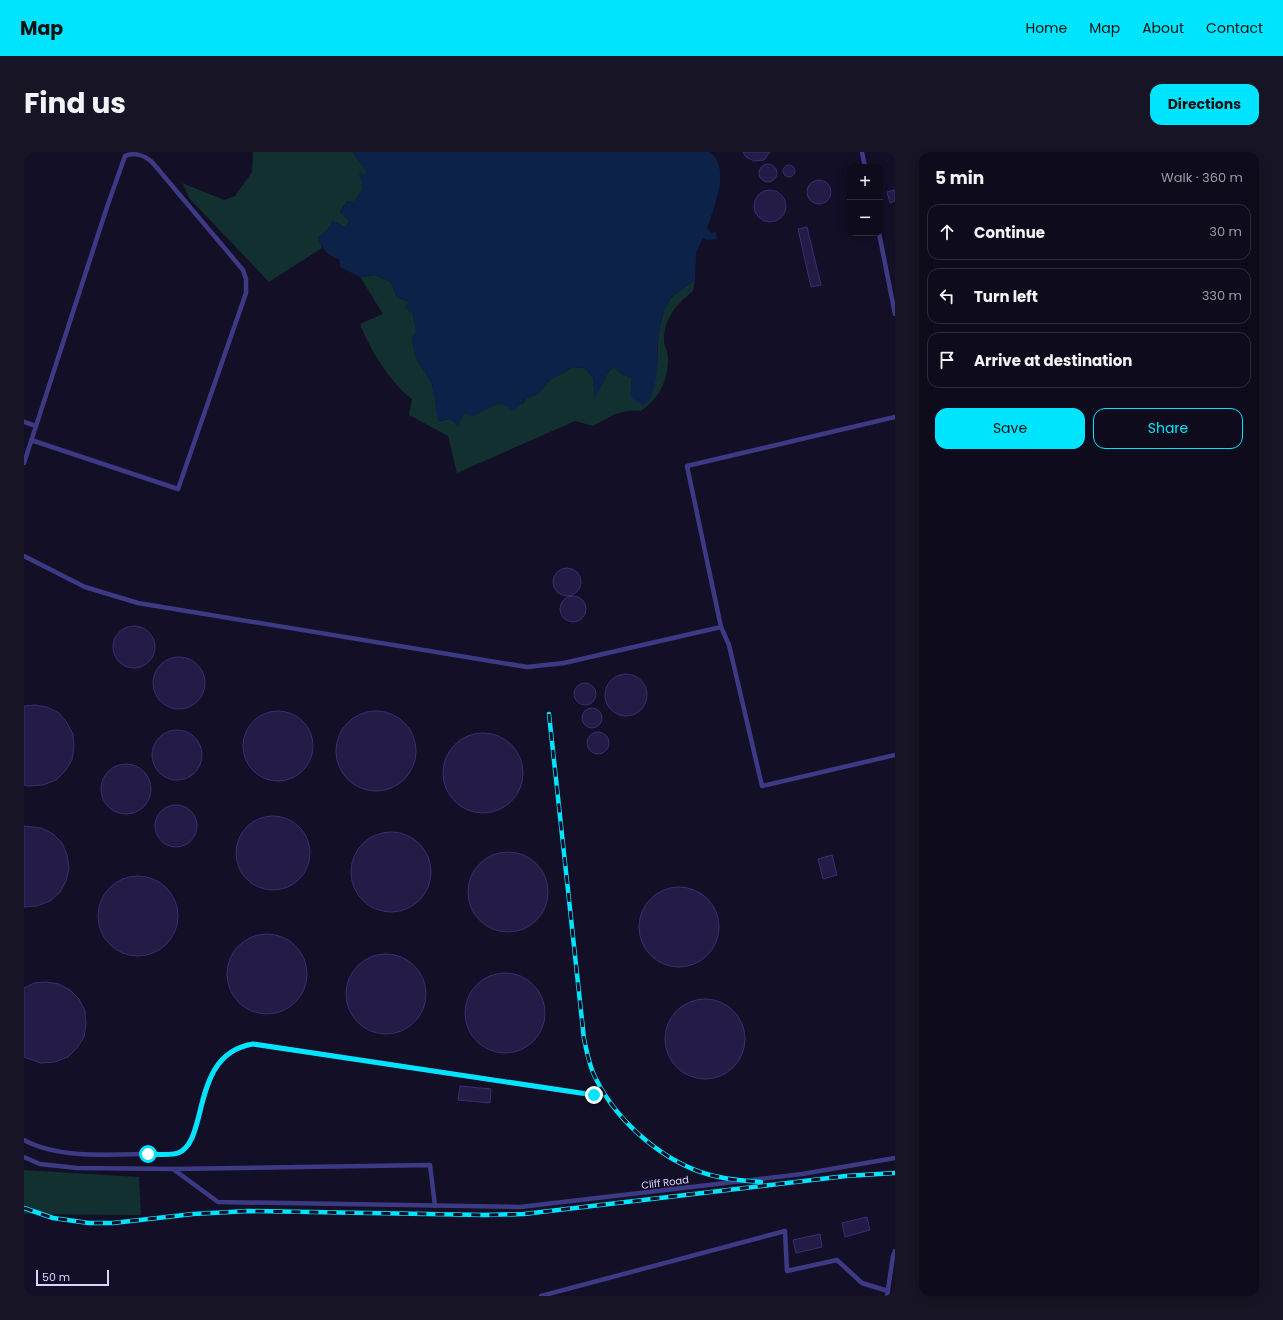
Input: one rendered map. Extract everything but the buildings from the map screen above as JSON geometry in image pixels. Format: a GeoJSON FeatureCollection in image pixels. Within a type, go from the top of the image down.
{"type":"FeatureCollection","features":[{"type":"Feature","properties":{"kind":"lane"},"geometry":{"type":"LineString","coordinates":[[862,152],[865,164]]}},
{"type":"Feature","properties":{"kind":"lane"},"geometry":{"type":"LineString","coordinates":[[24,463],[31,440],[107,207],[125,156],[137,153],[146,157],[152,162],[243,270],[246,279],[246,294],[178,489],[31,440]]}},
{"type":"Feature","properties":{"kind":"lane"},"geometry":{"type":"LineString","coordinates":[[880,236],[895,314]]}},
{"type":"Feature","properties":{"kind":"lane"},"geometry":{"type":"LineString","coordinates":[[895,417],[687,466],[721,627],[729,645],[762,786],[895,755]]}},
{"type":"Feature","properties":{"kind":"lane"},"geometry":{"type":"LineString","coordinates":[[24,422],[36,426]]}},
{"type":"Feature","properties":{"kind":"lane"},"geometry":{"type":"LineString","coordinates":[[24,556],[85,587],[138,603],[527,667],[564,663],[721,627]]}},
{"type":"Feature","properties":{"kind":"lane"},"geometry":{"type":"LineString","coordinates":[[24,1140],[33,1145],[46,1148],[94,1155],[179,1153],[191,1141],[206,1090],[223,1057],[236,1049],[253,1044],[594,1095]]}},
{"type":"Feature","properties":{"kind":"lane"},"geometry":{"type":"LineString","coordinates":[[24,1157],[40,1164],[77,1168],[173,1169],[430,1165],[435,1206]]}},
{"type":"Feature","properties":{"kind":"lane","name":"Cliff Road"},"geometry":{"type":"LineString","coordinates":[[173,1169],[218,1202],[520,1207],[802,1174],[895,1158]]}},
{"type":"Feature","properties":{"kind":"lane"},"geometry":{"type":"LineString","coordinates":[[541,1296],[785,1231],[787,1271],[837,1260],[862,1284],[888,1294],[895,1251]]}},
{"type":"Feature","properties":{"kind":"green space"},"geometry":{"type":"Polygon","coordinates":[[[253,152],[353,152],[367,172],[365,176],[360,173],[363,189],[355,201],[347,201],[340,212],[350,221],[345,227],[333,221],[326,232],[318,237],[322,248],[269,282],[190,199],[182,183],[224,200],[235,196],[252,172],[253,152]]]}},
{"type":"Feature","properties":{"kind":"green space"},"geometry":{"type":"Polygon","coordinates":[[[375,275],[391,282],[397,297],[409,302],[405,308],[413,313],[416,332],[412,339],[415,356],[432,384],[439,421],[450,419],[464,413],[473,416],[499,403],[522,404],[527,398],[538,394],[550,380],[573,367],[585,368],[593,378],[595,397],[608,372],[614,367],[622,374],[632,378],[631,387],[658,362],[660,328],[664,310],[668,303],[672,297],[695,280],[693,291],[672,312],[666,325],[664,340],[668,358],[668,366],[662,388],[648,406],[641,411],[621,412],[593,426],[575,421],[457,473],[448,436],[409,415],[412,399],[396,384],[382,365],[369,344],[360,324],[383,314],[360,277],[375,275]]]}},
{"type":"Feature","properties":{"kind":"green space"},"geometry":{"type":"Polygon","coordinates":[[[24,1170],[139,1177],[141,1215],[24,1214],[24,1170]]]}},
{"type":"Feature","properties":{"kind":"water"},"geometry":{"type":"Polygon","coordinates":[[[353,152],[710,152],[720,169],[720,179],[719,189],[707,229],[711,233],[716,232],[717,239],[707,240],[703,238],[696,253],[695,280],[671,297],[662,315],[657,347],[658,362],[654,389],[649,401],[643,405],[634,400],[631,394],[632,378],[622,374],[614,367],[608,372],[595,398],[593,378],[585,368],[573,367],[550,380],[538,394],[527,398],[514,411],[499,403],[473,416],[464,413],[458,426],[450,419],[438,421],[432,384],[415,356],[412,339],[416,332],[413,313],[405,308],[409,302],[397,297],[391,282],[375,275],[360,277],[340,267],[340,260],[326,252],[318,237],[326,232],[333,221],[345,227],[350,221],[340,213],[347,201],[355,201],[363,189],[359,173],[365,176],[367,172],[353,152]]]}},
{"type":"Feature","properties":{"kind":"railway"},"geometry":{"type":"LineString","coordinates":[[549,714],[584,1039],[588,1058],[595,1077],[616,1111],[630,1126],[663,1153],[681,1164],[700,1172],[724,1178],[761,1182]]}},
{"type":"Feature","properties":{"kind":"railway"},"geometry":{"type":"LineString","coordinates":[[24,1208],[53,1218],[89,1223],[113,1223],[193,1214],[248,1211],[485,1215],[524,1214],[846,1176],[895,1173]]}},
{"type":"Feature","properties":{"kind":"route"},"geometry":{"type":"LineString","coordinates":[[148,1154],[179,1153],[186,1148],[191,1141],[206,1090],[219,1063],[228,1053],[245,1045],[253,1044],[594,1095]]}}]}
